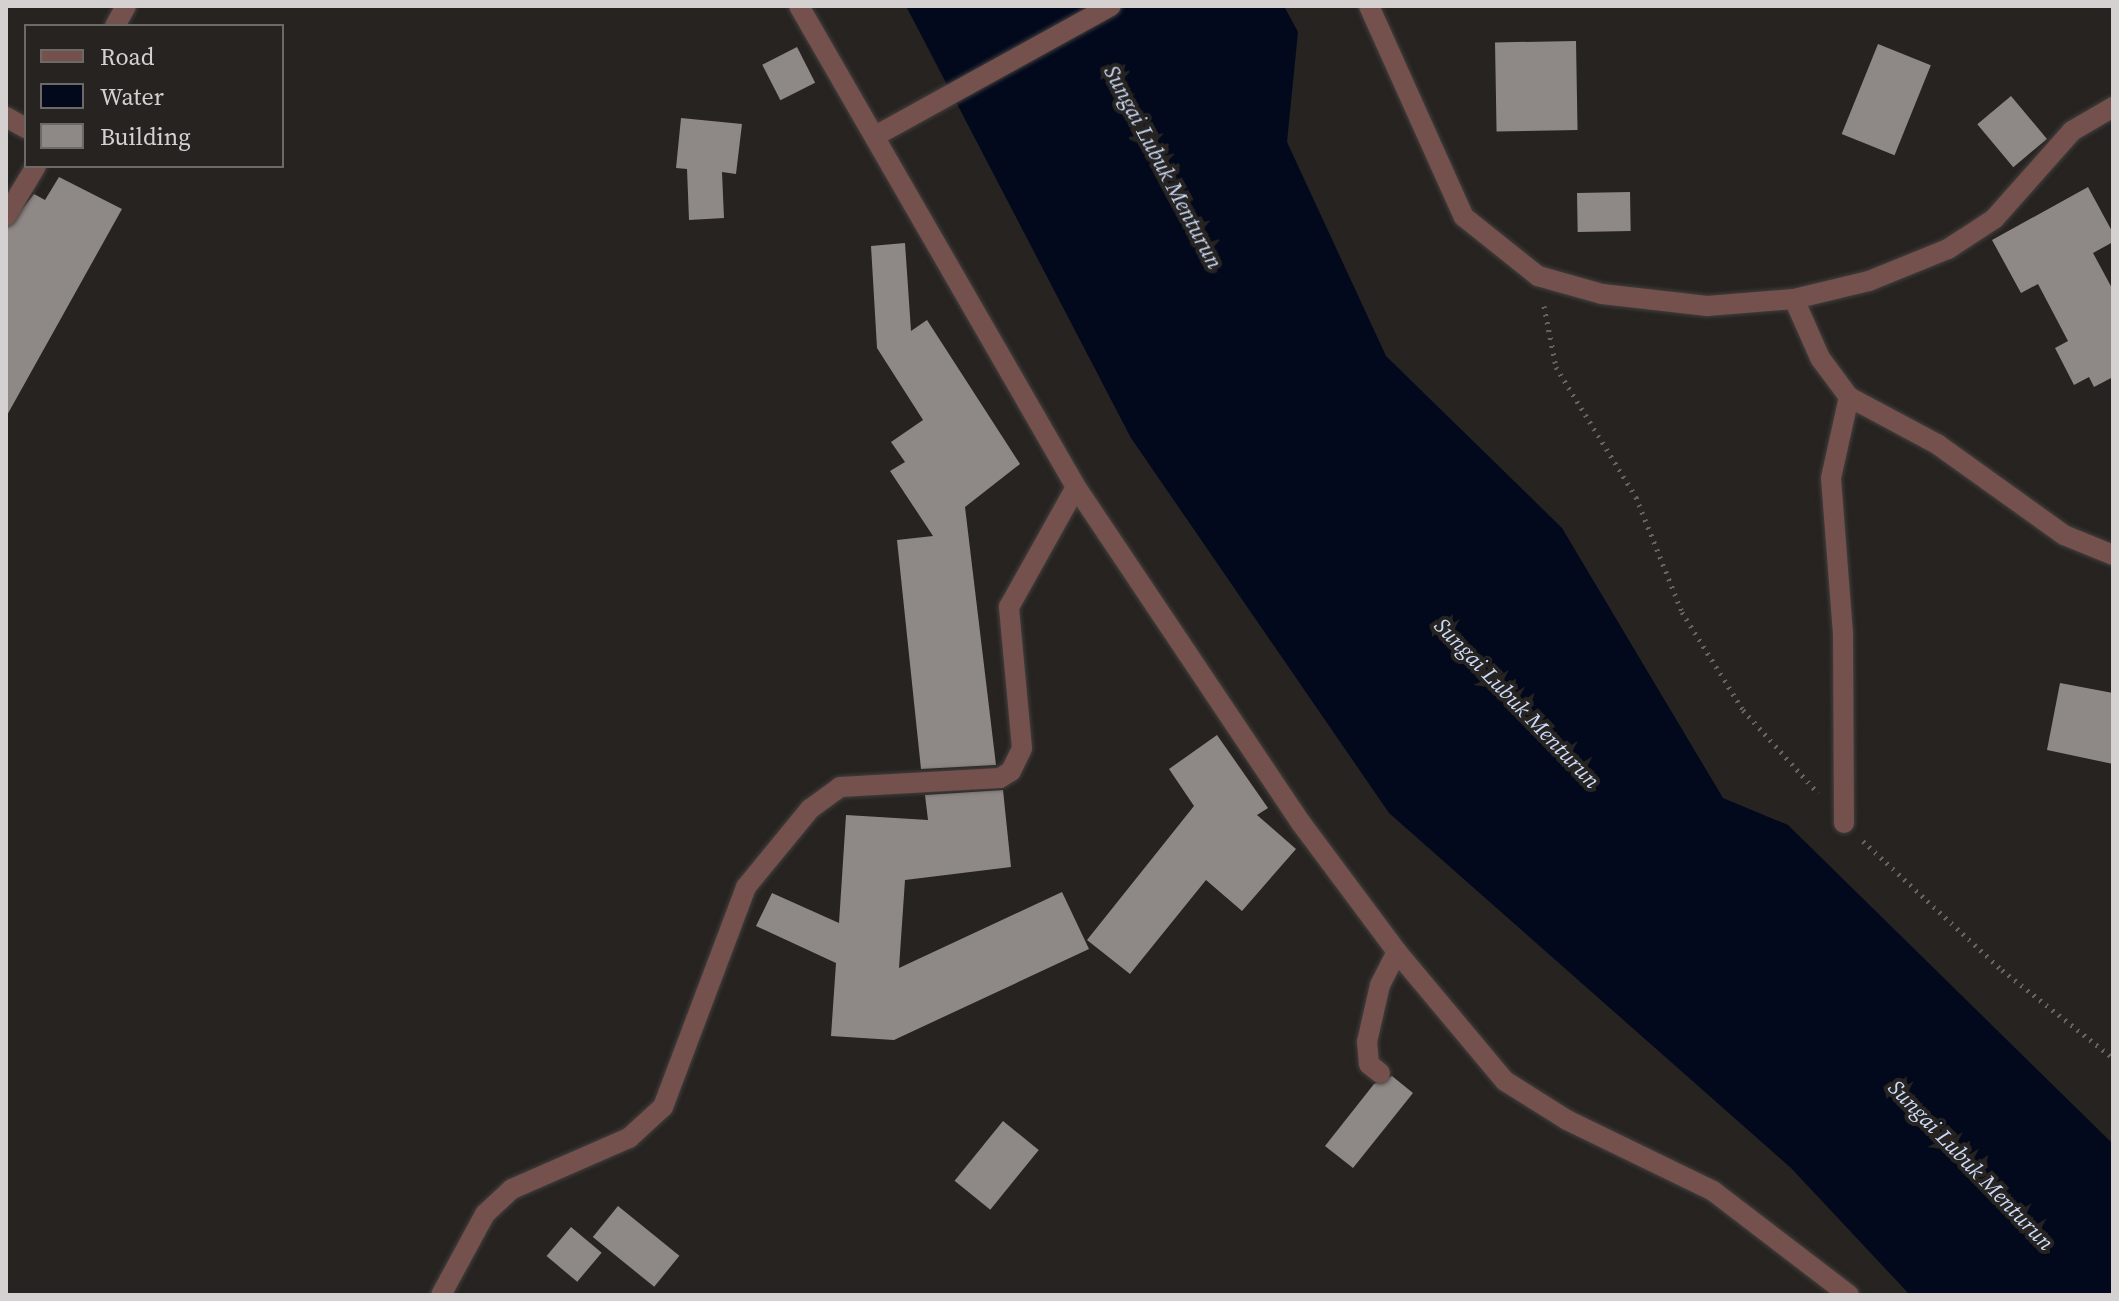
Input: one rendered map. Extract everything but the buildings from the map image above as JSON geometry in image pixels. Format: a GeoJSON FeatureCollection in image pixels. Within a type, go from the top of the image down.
{"type":"FeatureCollection","features":[{"type":"Feature","properties":{"kind":"street"},"geometry":{"type":"LineString","coordinates":[[116,24],[126,6]]}},
{"type":"Feature","properties":{"kind":"street"},"geometry":{"type":"LineString","coordinates":[[799,6],[877,135],[1076,487],[1301,823],[1397,952],[1505,1081],[1567,1120],[1713,1191],[1849,1295]]}},
{"type":"Feature","properties":{"kind":"street"},"geometry":{"type":"LineString","coordinates":[[877,135],[1111,6]]}},
{"type":"Feature","properties":{"kind":"street"},"geometry":{"type":"LineString","coordinates":[[1369,6],[1464,217],[1538,276],[1602,294],[1707,306],[1794,299],[1869,281],[1948,249],[2028,187],[2072,131],[2113,107]]}},
{"type":"Feature","properties":{"kind":"street"},"geometry":{"type":"LineString","coordinates":[[6,117],[24,127]]}},
{"type":"Feature","properties":{"kind":"street"},"geometry":{"type":"LineString","coordinates":[[6,216],[35,168]]}},
{"type":"Feature","properties":{"kind":"street"},"geometry":{"type":"LineString","coordinates":[[1794,299],[1820,358],[1849,397],[1937,444],[2064,535],[2113,555]]}},
{"type":"Feature","properties":{"kind":"street"},"geometry":{"type":"LineString","coordinates":[[1844,823],[1843,634],[1831,478],[1849,397]]}},
{"type":"Feature","properties":{"kind":"street"},"geometry":{"type":"LineString","coordinates":[[441,1295],[485,1214],[512,1189],[629,1138],[663,1107],[746,887],[810,809],[840,787],[1000,778],[1011,771],[1022,748],[1009,607],[1076,487]]}},
{"type":"Feature","properties":{"kind":"street"},"geometry":{"type":"LineString","coordinates":[[1380,1073],[1369,1064],[1367,1042],[1380,985],[1397,952]]}},
{"type":"Feature","properties":{"kind":"path"},"geometry":{"type":"LineString","coordinates":[[1538,276],[1556,367],[1636,497],[1682,612],[1743,710],[1844,823],[2002,970],[2113,1058]]}},
{"type":"Feature","properties":{"kind":"water","name":"Sungai Lubuk Menturun"},"geometry":{"type":"Polygon","coordinates":[[[906,6],[1284,6],[1298,32],[1287,142],[1386,356],[1562,528],[1723,798],[1788,825],[2113,1144],[2113,1295],[1910,1295],[1791,1168],[1389,813],[1131,438],[906,6]]]}}]}
